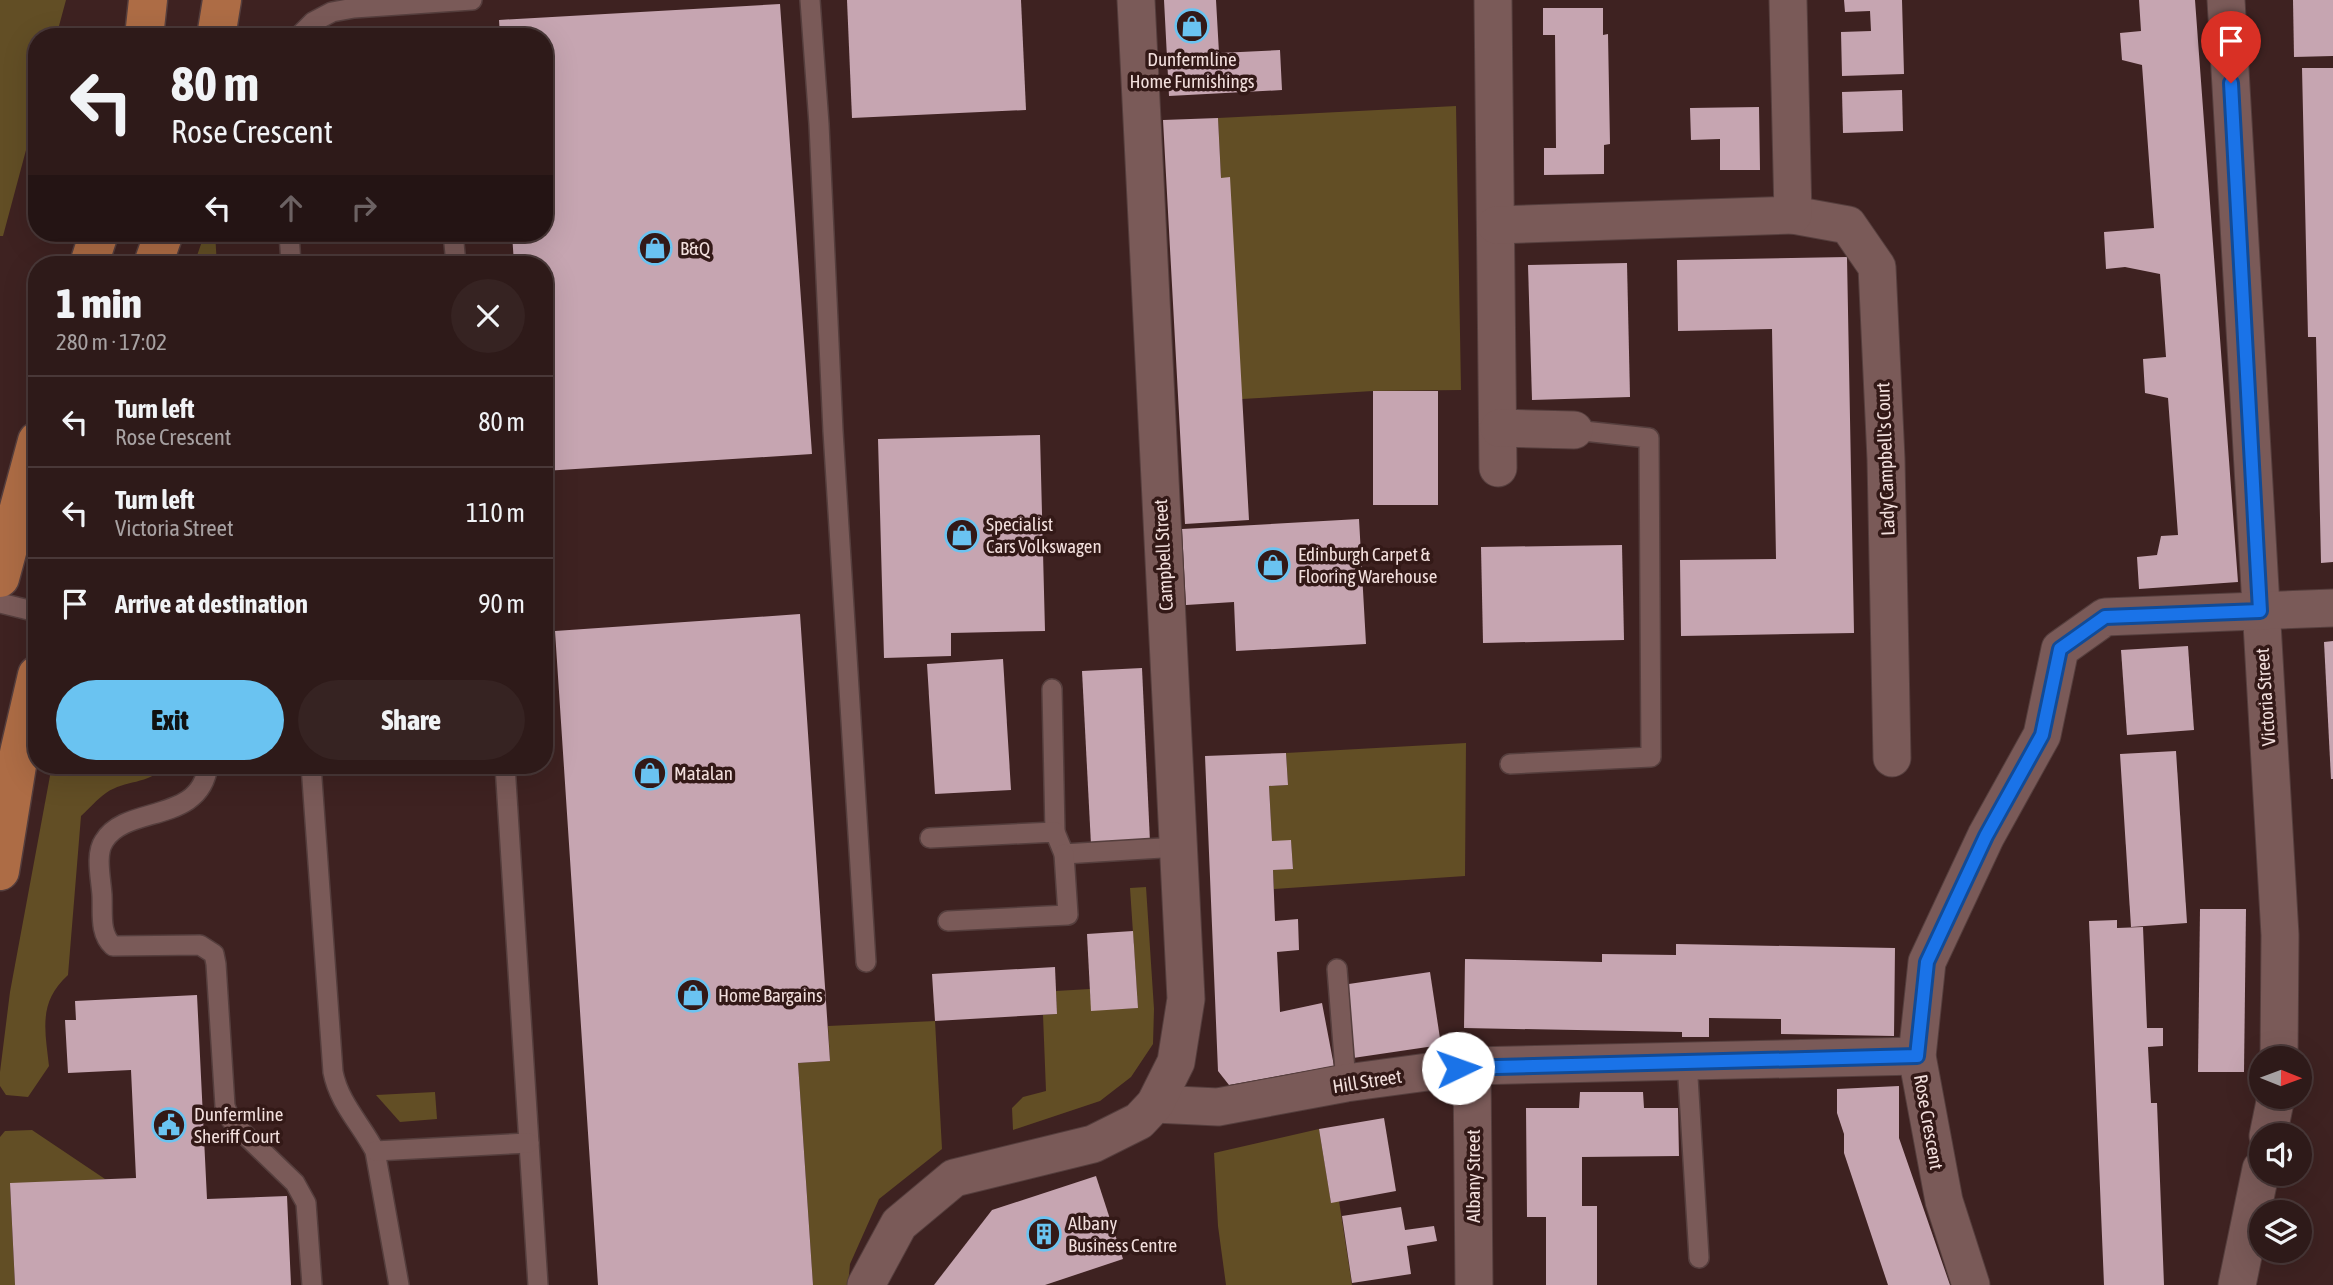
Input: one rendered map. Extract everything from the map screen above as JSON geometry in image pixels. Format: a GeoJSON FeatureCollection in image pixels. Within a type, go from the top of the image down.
{"type":"FeatureCollection","features":[{"type":"Feature","properties":{"kind":"main road"},"geometry":{"type":"LineString","coordinates":[[145,28],[148,0]]}},
{"type":"Feature","properties":{"kind":"main road"},"geometry":{"type":"LineString","coordinates":[[217,28],[222,0]]}},
{"type":"Feature","properties":{"kind":"main road"},"geometry":{"type":"LineString","coordinates":[[0,578],[28,475]]}},
{"type":"Feature","properties":{"kind":"main road"},"geometry":{"type":"LineString","coordinates":[[0,871],[28,714]]}},
{"type":"Feature","properties":{"kind":"street","name":"Campbell Street"},"geometry":{"type":"LineString","coordinates":[[1136,0],[1186,999],[1177,1062],[1155,1104]]}},
{"type":"Feature","properties":{"kind":"street"},"geometry":{"type":"LineString","coordinates":[[1493,0],[1499,468]]}},
{"type":"Feature","properties":{"kind":"street"},"geometry":{"type":"LineString","coordinates":[[1788,0],[1793,215]]}},
{"type":"Feature","properties":{"kind":"street","name":"Victoria Street"},"geometry":{"type":"LineString","coordinates":[[2226,0],[2280,935],[2279,1046]]}},
{"type":"Feature","properties":{"kind":"street","name":"Lady Campbell's Court"},"geometry":{"type":"LineString","coordinates":[[1496,225],[1793,215],[1848,225],[1877,267],[1886,459],[1892,758]]}},
{"type":"Feature","properties":{"kind":"street"},"geometry":{"type":"LineString","coordinates":[[1499,428],[1574,430]]}},
{"type":"Feature","properties":{"kind":"street","name":"Rose Crescent"},"geometry":{"type":"LineString","coordinates":[[1971,1285],[1944,1201],[1917,1056],[1927,962],[1986,836],[2042,735],[2060,649],[2105,617],[2333,608]]}},
{"type":"Feature","properties":{"kind":"street","name":"Hill Street"},"geometry":{"type":"LineString","coordinates":[[1155,1104],[1218,1107],[1346,1083],[1472,1066],[1917,1056]]}},
{"type":"Feature","properties":{"kind":"street","name":"Albany Street"},"geometry":{"type":"LineString","coordinates":[[1472,1066],[1474,1285]]}},
{"type":"Feature","properties":{"kind":"street"},"geometry":{"type":"LineString","coordinates":[[866,1285],[899,1224],[954,1178],[1093,1144],[1139,1121],[1155,1104]]}},
{"type":"Feature","properties":{"kind":"street"},"geometry":{"type":"LineString","coordinates":[[2237,1285],[2258,1186]]}},
{"type":"Feature","properties":{"kind":"lane"},"geometry":{"type":"LineString","coordinates":[[307,28],[332,12],[354,8],[472,0]]}},
{"type":"Feature","properties":{"kind":"lane"},"geometry":{"type":"LineString","coordinates":[[810,0],[866,962]]}},
{"type":"Feature","properties":{"kind":"lane"},"geometry":{"type":"LineString","coordinates":[[1510,764],[1651,757],[1649,438],[1574,430]]}},
{"type":"Feature","properties":{"kind":"lane"},"geometry":{"type":"LineString","coordinates":[[0,603],[28,610]]}},
{"type":"Feature","properties":{"kind":"lane"},"geometry":{"type":"LineString","coordinates":[[948,921],[1068,915],[1064,854],[1055,832],[1052,688]]}},
{"type":"Feature","properties":{"kind":"lane"},"geometry":{"type":"LineString","coordinates":[[205,774],[199,790],[182,804],[122,825],[102,842],[100,856],[104,933],[113,946],[200,945],[214,954],[225,1106],[237,1127],[295,1183],[306,1203],[312,1285]]}},
{"type":"Feature","properties":{"kind":"lane"},"geometry":{"type":"LineString","coordinates":[[312,774],[333,1072],[342,1101],[375,1152],[399,1285]]}},
{"type":"Feature","properties":{"kind":"lane"},"geometry":{"type":"LineString","coordinates":[[506,774],[538,1285]]}},
{"type":"Feature","properties":{"kind":"lane"},"geometry":{"type":"LineString","coordinates":[[930,838],[1055,832]]}},
{"type":"Feature","properties":{"kind":"lane"},"geometry":{"type":"LineString","coordinates":[[1064,854],[1178,847]]}},
{"type":"Feature","properties":{"kind":"lane"},"geometry":{"type":"LineString","coordinates":[[1337,969],[1346,1083]]}},
{"type":"Feature","properties":{"kind":"lane"},"geometry":{"type":"LineString","coordinates":[[1687,1062],[1699,1258]]}},
{"type":"Feature","properties":{"kind":"lane"},"geometry":{"type":"LineString","coordinates":[[375,1152],[529,1143]]}},
{"type":"Feature","properties":{"kind":"shaded area"},"geometry":{"type":"Polygon","coordinates":[[[0,0],[66,0],[58,28],[28,28],[28,143],[3,236],[0,236],[0,0]]]}},
{"type":"Feature","properties":{"kind":"shaded area"},"geometry":{"type":"Polygon","coordinates":[[[1456,106],[1461,390],[1373,391],[1242,399],[1221,178],[1218,118],[1456,106]]]}},
{"type":"Feature","properties":{"kind":"shaded area"},"geometry":{"type":"Polygon","coordinates":[[[202,242],[216,242],[216,256],[197,256],[202,242]]]}},
{"type":"Feature","properties":{"kind":"shaded area"},"geometry":{"type":"Polygon","coordinates":[[[1466,743],[1465,876],[1274,889],[1273,870],[1293,868],[1291,841],[1272,841],[1269,786],[1288,785],[1286,753],[1466,743]]]}},
{"type":"Feature","properties":{"kind":"shaded area"},"geometry":{"type":"Polygon","coordinates":[[[50,774],[156,774],[106,793],[81,816],[68,975],[58,985],[48,1006],[45,1029],[49,1066],[28,1097],[6,1095],[0,1086],[10,992],[50,774]]]}},
{"type":"Feature","properties":{"kind":"shaded area"},"geometry":{"type":"Polygon","coordinates":[[[1146,887],[1154,1009],[1153,1044],[1131,1077],[1100,1101],[1013,1130],[1012,1108],[1023,1097],[1046,1091],[1043,1015],[1057,1014],[1056,991],[1090,989],[1092,1010],[1138,1008],[1130,888],[1146,887]]]}},
{"type":"Feature","properties":{"kind":"shaded area"},"geometry":{"type":"Polygon","coordinates":[[[935,1021],[942,1149],[879,1199],[850,1264],[848,1285],[813,1285],[798,1063],[830,1061],[828,1026],[935,1021]]]}},
{"type":"Feature","properties":{"kind":"shaded area"},"geometry":{"type":"Polygon","coordinates":[[[435,1092],[437,1119],[400,1122],[376,1095],[435,1092]]]}},
{"type":"Feature","properties":{"kind":"shaded area"},"geometry":{"type":"Polygon","coordinates":[[[1319,1129],[1331,1202],[1339,1201],[1352,1285],[1226,1285],[1218,1226],[1214,1153],[1319,1129]]]}},
{"type":"Feature","properties":{"kind":"shaded area"},"geometry":{"type":"Polygon","coordinates":[[[32,1130],[105,1179],[10,1184],[15,1285],[0,1285],[0,1137],[5,1131],[32,1130]]]}},
{"type":"Feature","properties":{"kind":"building"},"geometry":{"type":"Polygon","coordinates":[[[847,0],[1021,0],[1026,110],[852,118],[847,0]]]}},
{"type":"Feature","properties":{"kind":"building"},"geometry":{"type":"Polygon","coordinates":[[[1164,0],[1216,0],[1219,53],[1280,50],[1282,90],[1169,96],[1164,0]]]}},
{"type":"Feature","properties":{"kind":"building"},"geometry":{"type":"Polygon","coordinates":[[[1844,0],[1902,0],[1904,74],[1842,76],[1841,32],[1871,31],[1870,11],[1845,12],[1844,0]]]}},
{"type":"Feature","properties":{"kind":"building"},"geometry":{"type":"Polygon","coordinates":[[[2139,0],[2195,0],[2238,582],[2139,589],[2137,557],[2157,555],[2161,536],[2178,535],[2168,398],[2145,393],[2143,359],[2166,357],[2160,274],[2125,267],[2106,269],[2104,232],[2154,228],[2142,65],[2122,60],[2120,33],[2141,31],[2139,0]]]}},
{"type":"Feature","properties":{"kind":"building"},"geometry":{"type":"Polygon","coordinates":[[[2293,0],[2333,0],[2333,56],[2294,57],[2293,0]]]}},
{"type":"Feature","properties":{"kind":"building","name":"B&Q"},"geometry":{"type":"Polygon","coordinates":[[[780,4],[812,454],[553,470],[553,256],[513,256],[513,242],[553,242],[553,28],[499,28],[499,20],[780,4]]]}},
{"type":"Feature","properties":{"kind":"building"},"geometry":{"type":"Polygon","coordinates":[[[1543,8],[1603,8],[1603,35],[1608,34],[1610,144],[1604,145],[1604,174],[1544,175],[1544,148],[1556,148],[1555,35],[1543,35],[1543,8]]]}},
{"type":"Feature","properties":{"kind":"building"},"geometry":{"type":"Polygon","coordinates":[[[2302,68],[2333,68],[2333,562],[2321,563],[2316,337],[2308,337],[2302,68]]]}},
{"type":"Feature","properties":{"kind":"building"},"geometry":{"type":"Polygon","coordinates":[[[1902,90],[1903,131],[1843,133],[1842,92],[1902,90]]]}},
{"type":"Feature","properties":{"kind":"building"},"geometry":{"type":"Polygon","coordinates":[[[1759,107],[1760,170],[1720,170],[1720,139],[1691,140],[1690,108],[1759,107]]]}},
{"type":"Feature","properties":{"kind":"building"},"geometry":{"type":"Polygon","coordinates":[[[1218,118],[1221,178],[1230,177],[1249,520],[1185,524],[1163,120],[1218,118]]]}},
{"type":"Feature","properties":{"kind":"building"},"geometry":{"type":"Polygon","coordinates":[[[1847,257],[1854,633],[1681,636],[1680,560],[1776,559],[1772,329],[1678,331],[1677,260],[1847,257]]]}},
{"type":"Feature","properties":{"kind":"building"},"geometry":{"type":"Polygon","coordinates":[[[1627,263],[1630,397],[1532,400],[1528,265],[1627,263]]]}},
{"type":"Feature","properties":{"kind":"building"},"geometry":{"type":"Polygon","coordinates":[[[1373,391],[1438,391],[1438,505],[1373,505],[1373,391]]]}},
{"type":"Feature","properties":{"kind":"building","name":"Specialist Cars Volkswagen"},"geometry":{"type":"Polygon","coordinates":[[[1040,435],[1045,631],[951,633],[951,656],[884,658],[878,439],[1040,435]]]}},
{"type":"Feature","properties":{"kind":"building","name":"Edinburgh Carpet & Flooring Warehouse"},"geometry":{"type":"Polygon","coordinates":[[[1359,519],[1366,644],[1236,651],[1234,602],[1186,605],[1182,529],[1359,519]]]}},
{"type":"Feature","properties":{"kind":"building"},"geometry":{"type":"Polygon","coordinates":[[[1622,545],[1624,640],[1483,643],[1481,547],[1622,545]]]}},
{"type":"Feature","properties":{"kind":"building"},"geometry":{"type":"Polygon","coordinates":[[[800,614],[830,1061],[798,1063],[813,1285],[598,1285],[555,631],[800,614]]]}},
{"type":"Feature","properties":{"kind":"building"},"geometry":{"type":"Polygon","coordinates":[[[2333,641],[2333,779],[2331,779],[2324,642],[2333,641]]]}},
{"type":"Feature","properties":{"kind":"building"},"geometry":{"type":"Polygon","coordinates":[[[2188,646],[2194,730],[2127,735],[2121,650],[2188,646]]]}},
{"type":"Feature","properties":{"kind":"building"},"geometry":{"type":"Polygon","coordinates":[[[1003,659],[1011,790],[935,794],[927,664],[1003,659]]]}},
{"type":"Feature","properties":{"kind":"building"},"geometry":{"type":"Polygon","coordinates":[[[1142,668],[1150,842],[1091,845],[1082,671],[1142,668]]]}},
{"type":"Feature","properties":{"kind":"building"},"geometry":{"type":"Polygon","coordinates":[[[2176,751],[2187,923],[2131,927],[2120,754],[2176,751]]]}},
{"type":"Feature","properties":{"kind":"building"},"geometry":{"type":"Polygon","coordinates":[[[1286,753],[1288,785],[1269,786],[1272,841],[1291,840],[1293,869],[1273,870],[1275,921],[1298,919],[1299,950],[1277,952],[1280,1012],[1322,1003],[1334,1066],[1229,1085],[1218,1071],[1205,756],[1286,753]]]}},
{"type":"Feature","properties":{"kind":"building"},"geometry":{"type":"Polygon","coordinates":[[[2200,909],[2246,909],[2244,1072],[2198,1072],[2200,909]]]}},
{"type":"Feature","properties":{"kind":"building"},"geometry":{"type":"Polygon","coordinates":[[[2117,920],[2117,928],[2143,927],[2147,1028],[2163,1028],[2163,1046],[2148,1047],[2151,1103],[2157,1103],[2164,1285],[2104,1285],[2089,921],[2117,920]]]}},
{"type":"Feature","properties":{"kind":"building"},"geometry":{"type":"Polygon","coordinates":[[[1133,931],[1138,1008],[1091,1011],[1087,934],[1133,931]]]}},
{"type":"Feature","properties":{"kind":"building"},"geometry":{"type":"Polygon","coordinates":[[[1676,944],[1895,948],[1894,1036],[1781,1034],[1781,1019],[1709,1018],[1709,1037],[1682,1037],[1682,1032],[1464,1028],[1465,959],[1602,962],[1602,954],[1676,955],[1676,944]]]}},
{"type":"Feature","properties":{"kind":"building"},"geometry":{"type":"Polygon","coordinates":[[[1055,967],[1057,1014],[935,1021],[932,974],[1055,967]]]}},
{"type":"Feature","properties":{"kind":"building"},"geometry":{"type":"Polygon","coordinates":[[[1430,972],[1441,1045],[1353,1058],[1342,985],[1430,972]]]}},
{"type":"Feature","properties":{"kind":"building","name":"Dunfermline Sheriff Court"},"geometry":{"type":"Polygon","coordinates":[[[197,995],[207,1199],[287,1196],[291,1285],[15,1285],[10,1183],[136,1178],[131,1070],[68,1073],[65,1020],[76,1020],[75,1001],[197,995]]]}},
{"type":"Feature","properties":{"kind":"building"},"geometry":{"type":"Polygon","coordinates":[[[1899,1086],[1899,1138],[1950,1285],[1888,1285],[1844,1153],[1844,1134],[1837,1113],[1837,1089],[1899,1086]]]}},
{"type":"Feature","properties":{"kind":"building"},"geometry":{"type":"Polygon","coordinates":[[[1580,1092],[1643,1092],[1644,1108],[1678,1108],[1679,1156],[1582,1157],[1582,1206],[1597,1206],[1597,1285],[1546,1285],[1546,1217],[1527,1217],[1526,1108],[1579,1108],[1580,1092]]]}},
{"type":"Feature","properties":{"kind":"building"},"geometry":{"type":"Polygon","coordinates":[[[1384,1118],[1396,1191],[1331,1203],[1319,1129],[1384,1118]]]}},
{"type":"Feature","properties":{"kind":"building","name":"Albany Business Centre"},"geometry":{"type":"Polygon","coordinates":[[[1096,1176],[1123,1259],[1045,1285],[934,1285],[992,1210],[1096,1176]]]}},
{"type":"Feature","properties":{"kind":"building"},"geometry":{"type":"Polygon","coordinates":[[[1401,1207],[1405,1230],[1434,1226],[1437,1241],[1407,1246],[1411,1274],[1352,1283],[1342,1216],[1401,1207]]]}},
{"type":"Feature","properties":{"kind":"place","name":"Dunfermline Home Furnishings"},"geometry":{"type":"Point","coordinates":[1192,26]}},
{"type":"Feature","properties":{"kind":"place","name":"B&Q"},"geometry":{"type":"Point","coordinates":[655,248]}},
{"type":"Feature","properties":{"kind":"place","name":"Specialist Cars Volkswagen"},"geometry":{"type":"Point","coordinates":[962,535]}},
{"type":"Feature","properties":{"kind":"place","name":"Edinburgh Carpet & Flooring Warehouse"},"geometry":{"type":"Point","coordinates":[1273,565]}},
{"type":"Feature","properties":{"kind":"place","name":"Matalan"},"geometry":{"type":"Point","coordinates":[650,773]}},
{"type":"Feature","properties":{"kind":"place","name":"Home Bargains"},"geometry":{"type":"Point","coordinates":[693,995]}},
{"type":"Feature","properties":{"kind":"place","name":"Dunfermline Sheriff Court"},"geometry":{"type":"Point","coordinates":[169,1125]}},
{"type":"Feature","properties":{"kind":"place","name":"Albany Business Centre"},"geometry":{"type":"Point","coordinates":[1044,1234]}},
{"type":"Feature","properties":{"kind":"route"},"geometry":{"type":"LineString","coordinates":[[1458,1068],[1917,1056],[1927,962],[1986,836],[2042,735],[2060,649],[2105,617],[2260,611],[2231,83]]}}]}
